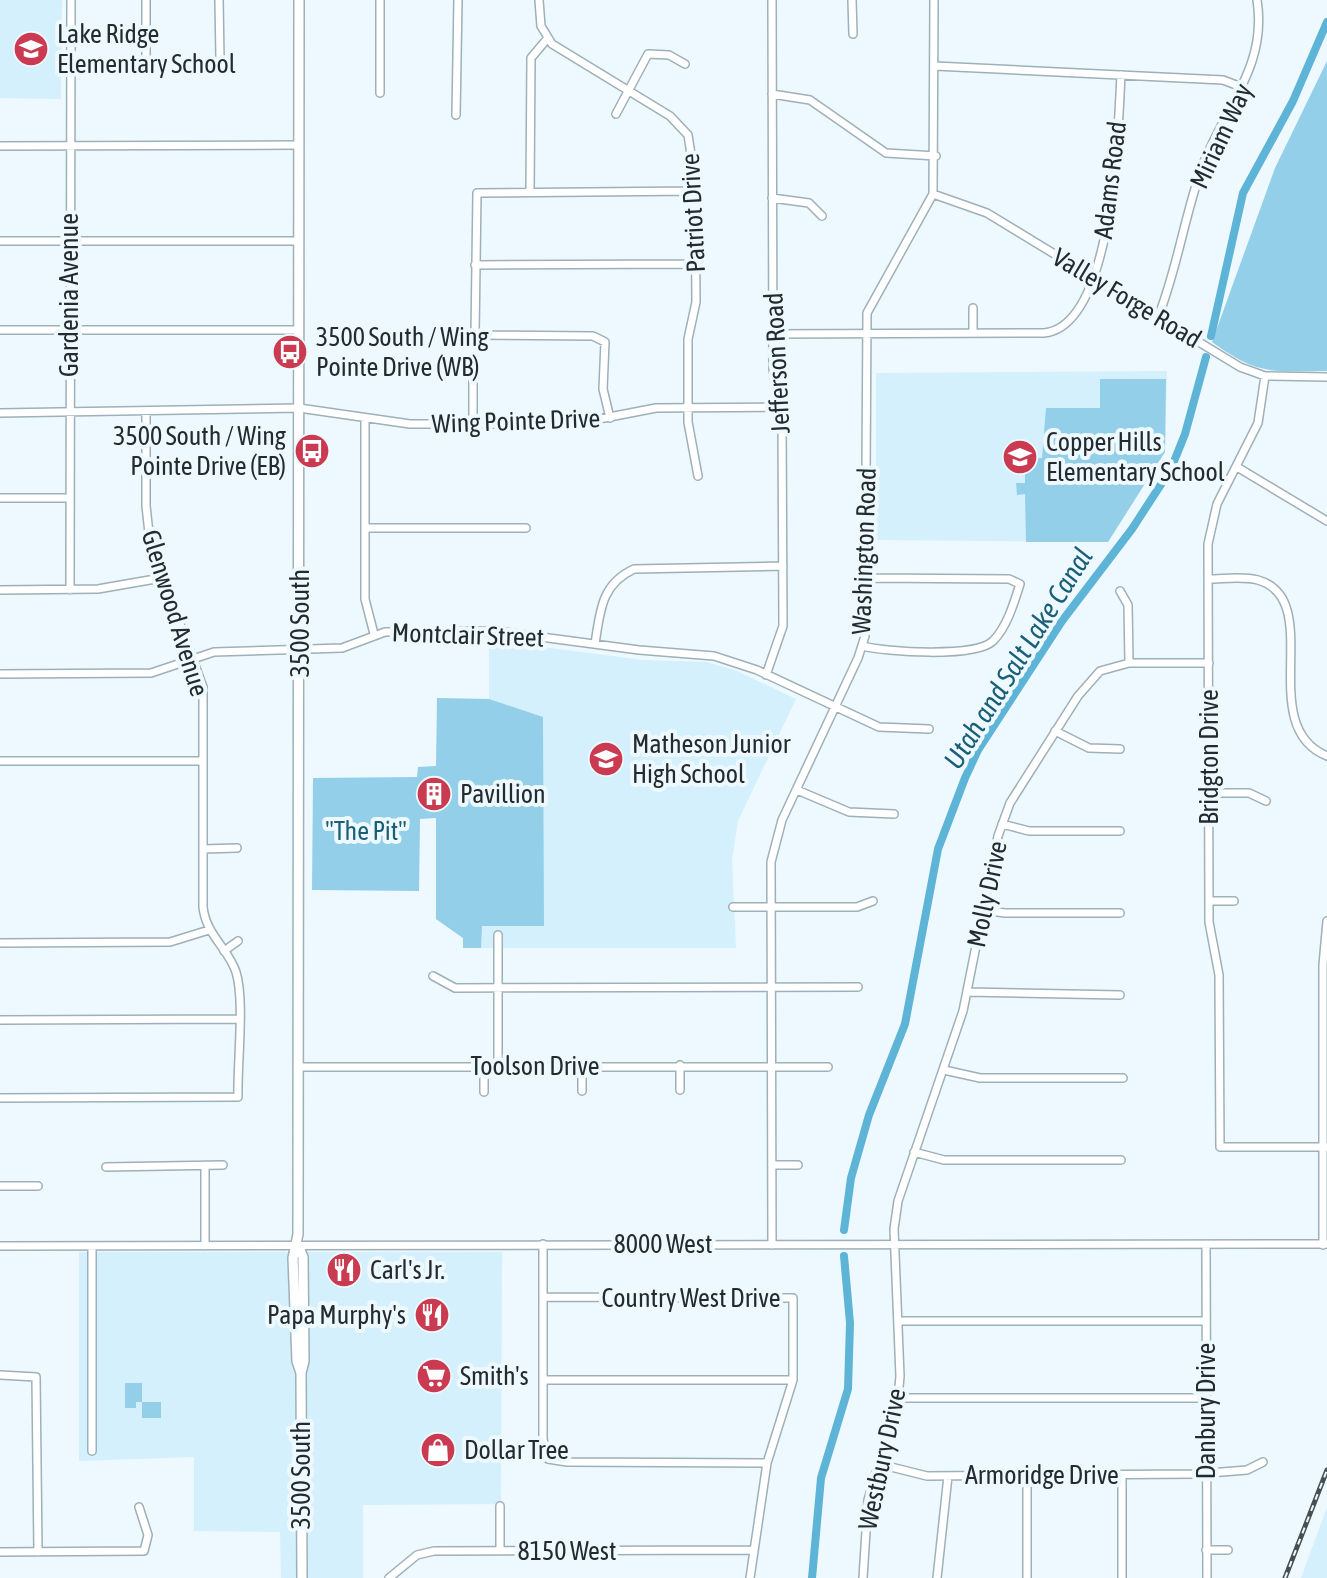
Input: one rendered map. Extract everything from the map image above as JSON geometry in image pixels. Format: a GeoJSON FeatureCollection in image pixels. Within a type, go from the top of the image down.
{"type":"FeatureCollection","features":[{"type":"Feature","properties":{"kind":"main road","name":"3500 South"},"geometry":{"type":"LineString","coordinates":[[299,0],[298,1245],[303,1257],[302,1578]]}},
{"type":"Feature","properties":{"kind":"street","name":"Gardenia Avenue"},"geometry":{"type":"LineString","coordinates":[[70,590],[71,0]]}},
{"type":"Feature","properties":{"kind":"street"},"geometry":{"type":"LineString","coordinates":[[146,0],[146,59]]}},
{"type":"Feature","properties":{"kind":"street"},"geometry":{"type":"LineString","coordinates":[[219,0],[220,59]]}},
{"type":"Feature","properties":{"kind":"street"},"geometry":{"type":"LineString","coordinates":[[380,0],[380,93]]}},
{"type":"Feature","properties":{"kind":"street"},"geometry":{"type":"LineString","coordinates":[[456,115],[458,0]]}},
{"type":"Feature","properties":{"kind":"street"},"geometry":{"type":"LineString","coordinates":[[530,191],[531,58],[547,39],[539,0]]}},
{"type":"Feature","properties":{"kind":"street","name":"Jefferson Road"},"geometry":{"type":"LineString","coordinates":[[766,675],[781,636],[783,566],[782,407],[773,378],[772,334],[772,0]]}},
{"type":"Feature","properties":{"kind":"street"},"geometry":{"type":"LineString","coordinates":[[852,0],[853,34]]}},
{"type":"Feature","properties":{"kind":"street","name":"Washington Road"},"geometry":{"type":"LineString","coordinates":[[772,1245],[773,848],[862,646],[867,578],[868,307],[933,194],[936,156],[934,0]]}},
{"type":"Feature","properties":{"kind":"street","name":"Miriam Way"},"geometry":{"type":"LineString","coordinates":[[1158,317],[1202,166],[1244,88],[1259,38],[1257,0]]}},
{"type":"Feature","properties":{"kind":"street","name":"Patriot Drive"},"geometry":{"type":"LineString","coordinates":[[547,39],[684,128],[690,143],[696,191],[696,302],[688,339],[688,407],[698,476]]}},
{"type":"Feature","properties":{"kind":"street"},"geometry":{"type":"LineString","coordinates":[[616,114],[648,54],[669,55],[685,64]]}},
{"type":"Feature","properties":{"kind":"street"},"geometry":{"type":"LineString","coordinates":[[935,66],[1223,80],[1244,88]]}},
{"type":"Feature","properties":{"kind":"street","name":"Adams Road"},"geometry":{"type":"LineString","coordinates":[[772,334],[1059,330],[1076,312],[1094,278],[1116,160],[1121,75]]}},
{"type":"Feature","properties":{"kind":"street"},"geometry":{"type":"LineString","coordinates":[[772,94],[810,100],[886,153],[936,156]]}},
{"type":"Feature","properties":{"kind":"street"},"geometry":{"type":"LineString","coordinates":[[0,146],[299,145]]}},
{"type":"Feature","properties":{"kind":"street"},"geometry":{"type":"LineString","coordinates":[[610,418],[603,389],[605,342],[593,336],[475,335],[477,193],[696,191]]}},
{"type":"Feature","properties":{"kind":"street","name":"Valley Forge Road"},"geometry":{"type":"LineString","coordinates":[[933,194],[987,213],[1240,367],[1265,376],[1327,377]]}},
{"type":"Feature","properties":{"kind":"street"},"geometry":{"type":"LineString","coordinates":[[772,198],[809,203],[822,216]]}},
{"type":"Feature","properties":{"kind":"street"},"geometry":{"type":"LineString","coordinates":[[0,241],[299,241]]}},
{"type":"Feature","properties":{"kind":"street"},"geometry":{"type":"LineString","coordinates":[[475,265],[696,264]]}},
{"type":"Feature","properties":{"kind":"street"},"geometry":{"type":"LineString","coordinates":[[973,308],[973,333]]}},
{"type":"Feature","properties":{"kind":"street"},"geometry":{"type":"LineString","coordinates":[[0,330],[299,330]]}},
{"type":"Feature","properties":{"kind":"street"},"geometry":{"type":"LineString","coordinates":[[473,375],[473,424]]}},
{"type":"Feature","properties":{"kind":"street","name":"Bridgton Drive"},"geometry":{"type":"LineString","coordinates":[[1265,376],[1258,423],[1217,504],[1211,524],[1208,579],[1209,901],[1211,944],[1219,975],[1220,1147],[1325,1147]]}},
{"type":"Feature","properties":{"kind":"street","name":"Wing Pointe Drive"},"geometry":{"type":"LineString","coordinates":[[0,413],[299,408],[410,424],[573,424],[656,408],[782,407]]}},
{"type":"Feature","properties":{"kind":"street","name":"Glenwood Avenue"},"geometry":{"type":"LineString","coordinates":[[0,1098],[238,1097],[236,972],[209,930],[203,907],[203,687],[161,578],[147,524],[146,412]]}},
{"type":"Feature","properties":{"kind":"street"},"geometry":{"type":"LineString","coordinates":[[365,419],[365,599],[374,634]]}},
{"type":"Feature","properties":{"kind":"street"},"geometry":{"type":"LineString","coordinates":[[1237,467],[1327,521]]}},
{"type":"Feature","properties":{"kind":"street"},"geometry":{"type":"LineString","coordinates":[[0,498],[70,498]]}},
{"type":"Feature","properties":{"kind":"street"},"geometry":{"type":"LineString","coordinates":[[365,528],[526,528]]}},
{"type":"Feature","properties":{"kind":"street"},"geometry":{"type":"LineString","coordinates":[[595,644],[604,594],[618,578],[634,569],[783,566]]}},
{"type":"Feature","properties":{"kind":"street"},"geometry":{"type":"LineString","coordinates":[[0,590],[121,587],[161,578]]}},
{"type":"Feature","properties":{"kind":"street"},"geometry":{"type":"LineString","coordinates":[[862,646],[911,651],[970,650],[986,646],[1008,617],[1020,584],[1009,579],[867,578]]}},
{"type":"Feature","properties":{"kind":"street"},"geometry":{"type":"LineString","coordinates":[[1208,579],[1261,581],[1286,600],[1293,618],[1295,720],[1306,742],[1327,756]]}},
{"type":"Feature","properties":{"kind":"street"},"geometry":{"type":"LineString","coordinates":[[1120,591],[1128,605],[1129,663]]}},
{"type":"Feature","properties":{"kind":"street","name":"Montclair Street"},"geometry":{"type":"LineString","coordinates":[[0,674],[151,673],[214,652],[342,648],[374,634],[496,631],[714,656],[766,675],[879,727],[929,729]]}},
{"type":"Feature","properties":{"kind":"street","name":"Molly Drive"},"geometry":{"type":"LineString","coordinates":[[895,1245],[898,1201],[944,1070],[967,992],[1002,824],[1010,803],[1093,676],[1108,667],[1129,663],[1209,663]]}},
{"type":"Feature","properties":{"kind":"street"},"geometry":{"type":"LineString","coordinates":[[1055,731],[1089,748],[1120,749]]}},
{"type":"Feature","properties":{"kind":"street"},"geometry":{"type":"LineString","coordinates":[[0,761],[203,761]]}},
{"type":"Feature","properties":{"kind":"street"},"geometry":{"type":"LineString","coordinates":[[797,790],[849,812],[894,814]]}},
{"type":"Feature","properties":{"kind":"street"},"geometry":{"type":"LineString","coordinates":[[1209,793],[1249,793],[1266,801]]}},
{"type":"Feature","properties":{"kind":"street"},"geometry":{"type":"LineString","coordinates":[[1002,824],[1029,831],[1120,831]]}},
{"type":"Feature","properties":{"kind":"street"},"geometry":{"type":"LineString","coordinates":[[203,849],[237,848]]}},
{"type":"Feature","properties":{"kind":"street"},"geometry":{"type":"LineString","coordinates":[[733,907],[857,907],[873,901]]}},
{"type":"Feature","properties":{"kind":"street"},"geometry":{"type":"LineString","coordinates":[[1209,901],[1234,901]]}},
{"type":"Feature","properties":{"kind":"street"},"geometry":{"type":"LineString","coordinates":[[983,910],[1005,913],[1120,913]]}},
{"type":"Feature","properties":{"kind":"street"},"geometry":{"type":"LineString","coordinates":[[1325,1244],[1323,965],[1327,921]]}},
{"type":"Feature","properties":{"kind":"street"},"geometry":{"type":"LineString","coordinates":[[0,943],[170,942],[209,930]]}},
{"type":"Feature","properties":{"kind":"street"},"geometry":{"type":"LineString","coordinates":[[498,935],[498,1066]]}},
{"type":"Feature","properties":{"kind":"street"},"geometry":{"type":"LineString","coordinates":[[224,951],[238,941]]}},
{"type":"Feature","properties":{"kind":"street"},"geometry":{"type":"LineString","coordinates":[[433,976],[455,988],[858,987]]}},
{"type":"Feature","properties":{"kind":"street"},"geometry":{"type":"LineString","coordinates":[[967,992],[1120,995]]}},
{"type":"Feature","properties":{"kind":"street"},"geometry":{"type":"LineString","coordinates":[[0,1020],[238,1019]]}},
{"type":"Feature","properties":{"kind":"street"},"geometry":{"type":"LineString","coordinates":[[680,1065],[680,1090]]}},
{"type":"Feature","properties":{"kind":"street"},"geometry":{"type":"LineString","coordinates":[[484,1066],[484,1092]]}},
{"type":"Feature","properties":{"kind":"street"},"geometry":{"type":"LineString","coordinates":[[582,1066],[582,1091]]}},
{"type":"Feature","properties":{"kind":"street","name":"Toolson Drive"},"geometry":{"type":"LineString","coordinates":[[299,1067],[828,1067]]}},
{"type":"Feature","properties":{"kind":"street"},"geometry":{"type":"LineString","coordinates":[[944,1070],[980,1078],[1123,1078]]}},
{"type":"Feature","properties":{"kind":"street"},"geometry":{"type":"LineString","coordinates":[[914,1152],[944,1160],[1121,1160]]}},
{"type":"Feature","properties":{"kind":"street"},"geometry":{"type":"LineString","coordinates":[[106,1167],[223,1165]]}},
{"type":"Feature","properties":{"kind":"street"},"geometry":{"type":"LineString","coordinates":[[772,1165],[798,1165]]}},
{"type":"Feature","properties":{"kind":"street"},"geometry":{"type":"LineString","coordinates":[[205,1166],[205,1246]]}},
{"type":"Feature","properties":{"kind":"street"},"geometry":{"type":"LineString","coordinates":[[0,1186],[38,1186]]}},
{"type":"Feature","properties":{"kind":"street"},"geometry":{"type":"LineString","coordinates":[[543,1244],[544,1451],[548,1459],[557,1462],[767,1463]]}},
{"type":"Feature","properties":{"kind":"street","name":"8000 West"},"geometry":{"type":"LineString","coordinates":[[0,1246],[1325,1244]]}},
{"type":"Feature","properties":{"kind":"street","name":"Westbury Drive"},"geometry":{"type":"LineString","coordinates":[[863,1578],[867,1510],[898,1398],[900,1321],[895,1245]]}},
{"type":"Feature","properties":{"kind":"street","name":"Danbury Drive"},"geometry":{"type":"LineString","coordinates":[[1206,1245],[1207,1578]]}},
{"type":"Feature","properties":{"kind":"street"},"geometry":{"type":"LineString","coordinates":[[92,1246],[92,1451]]}},
{"type":"Feature","properties":{"kind":"street","name":"Country West Drive"},"geometry":{"type":"LineString","coordinates":[[543,1297],[793,1298],[793,1380],[767,1463],[750,1578]]}},
{"type":"Feature","properties":{"kind":"street"},"geometry":{"type":"LineString","coordinates":[[900,1321],[1206,1321]]}},
{"type":"Feature","properties":{"kind":"street"},"geometry":{"type":"LineString","coordinates":[[0,1375],[36,1377],[38,1552]]}},
{"type":"Feature","properties":{"kind":"street"},"geometry":{"type":"LineString","coordinates":[[544,1380],[793,1380]]}},
{"type":"Feature","properties":{"kind":"street"},"geometry":{"type":"LineString","coordinates":[[898,1398],[1206,1398]]}},
{"type":"Feature","properties":{"kind":"street","name":"Armoridge Drive"},"geometry":{"type":"LineString","coordinates":[[879,1464],[910,1473],[948,1476],[1207,1473],[1247,1470],[1263,1462]]}},
{"type":"Feature","properties":{"kind":"street"},"geometry":{"type":"LineString","coordinates":[[1027,1475],[1027,1578]]}},
{"type":"Feature","properties":{"kind":"street"},"geometry":{"type":"LineString","coordinates":[[1122,1475],[1122,1578]]}},
{"type":"Feature","properties":{"kind":"street"},"geometry":{"type":"LineString","coordinates":[[937,1578],[948,1476]]}},
{"type":"Feature","properties":{"kind":"street"},"geometry":{"type":"LineString","coordinates":[[500,1506],[500,1551]]}},
{"type":"Feature","properties":{"kind":"street"},"geometry":{"type":"LineString","coordinates":[[0,1552],[144,1551],[148,1535],[139,1507]]}},
{"type":"Feature","properties":{"kind":"street","name":"8150 West"},"geometry":{"type":"LineString","coordinates":[[389,1578],[425,1552],[754,1550]]}},
{"type":"Feature","properties":{"kind":"street"},"geometry":{"type":"LineString","coordinates":[[1206,1550],[1228,1550]]}},
{"type":"Feature","properties":{"kind":"shaded area","name":"Lake Ridge Elementary School"},"geometry":{"type":"Polygon","coordinates":[[[0,0],[62,0],[61,99],[0,98],[0,0]]]}},
{"type":"Feature","properties":{"kind":"shaded area","name":"Copper Hills Elementary School"},"geometry":{"type":"Polygon","coordinates":[[[1167,371],[1165,452],[1108,542],[876,540],[876,373],[1167,371]]]}},
{"type":"Feature","properties":{"kind":"shaded area","name":"Matheson Junior High School"},"geometry":{"type":"Polygon","coordinates":[[[489,640],[643,660],[706,662],[735,670],[796,699],[738,821],[732,860],[736,948],[463,948],[463,938],[436,919],[445,699],[489,699],[489,640]]]}},
{"type":"Feature","properties":{"kind":"shaded area"},"geometry":{"type":"Polygon","coordinates":[[[79,1252],[502,1252],[501,1504],[363,1505],[363,1578],[281,1578],[280,1532],[194,1531],[194,1457],[79,1461],[79,1252]]]}},
{"type":"Feature","properties":{"kind":"shaded area"},"geometry":{"type":"Polygon","coordinates":[[[1327,1507],[1327,1578],[1301,1578],[1327,1507]]]}},
{"type":"Feature","properties":{"kind":"green space"},"geometry":{"type":"Polygon","coordinates":[[[1327,61],[1327,371],[1266,369],[1242,361],[1212,342],[1275,168],[1327,61]]]}},
{"type":"Feature","properties":{"kind":"green space"},"geometry":{"type":"Polygon","coordinates":[[[1100,379],[1166,379],[1165,452],[1108,542],[1026,542],[1025,494],[1017,495],[1016,483],[1025,483],[1025,459],[1042,458],[1046,408],[1100,408],[1100,379]]]}},
{"type":"Feature","properties":{"kind":"green space","name":"\"The Pit\""},"geometry":{"type":"Polygon","coordinates":[[[437,698],[489,699],[543,717],[544,926],[482,926],[481,948],[463,948],[463,938],[436,919],[436,818],[420,819],[419,891],[312,890],[313,778],[417,777],[418,767],[436,766],[437,698]]]}},
{"type":"Feature","properties":{"kind":"green space"},"geometry":{"type":"Polygon","coordinates":[[[125,1383],[142,1383],[142,1402],[136,1402],[136,1408],[125,1408],[125,1383]]]}},
{"type":"Feature","properties":{"kind":"green space"},"geometry":{"type":"Polygon","coordinates":[[[142,1402],[161,1402],[161,1418],[142,1418],[142,1402]]]}},
{"type":"Feature","properties":{"kind":"waterway","name":"Utah and Salt Lake Canal"},"geometry":{"type":"LineString","coordinates":[[1211,336],[1243,193],[1293,101],[1327,22]]}},
{"type":"Feature","properties":{"kind":"waterway","name":"Utah and Salt Lake Canal"},"geometry":{"type":"LineString","coordinates":[[844,1230],[851,1178],[869,1115],[905,1024],[938,849],[965,778],[978,750],[1062,621],[1132,529],[1171,469],[1185,434],[1206,357]]}},
{"type":"Feature","properties":{"kind":"waterway","name":"Utah and Salt Lake Canal"},"geometry":{"type":"LineString","coordinates":[[812,1578],[821,1478],[848,1389],[850,1323],[844,1256]]}},
{"type":"Feature","properties":{"kind":"railway"},"geometry":{"type":"LineString","coordinates":[[1285,1578],[1327,1470]]}},
{"type":"Feature","properties":{"kind":"place","name":"Lake Ridge Elementary School"},"geometry":{"type":"Point","coordinates":[31,49]}},
{"type":"Feature","properties":{"kind":"place","name":"3500 South / Wing Pointe Drive (WB)"},"geometry":{"type":"Point","coordinates":[290,352]}},
{"type":"Feature","properties":{"kind":"place","name":"3500 South / Wing Pointe Drive (EB)"},"geometry":{"type":"Point","coordinates":[312,451]}},
{"type":"Feature","properties":{"kind":"place","name":"Copper Hills Elementary School"},"geometry":{"type":"Point","coordinates":[1020,457]}},
{"type":"Feature","properties":{"kind":"place","name":"Matheson Junior High School"},"geometry":{"type":"Point","coordinates":[606,759]}},
{"type":"Feature","properties":{"kind":"place","name":"Pavillion"},"geometry":{"type":"Point","coordinates":[434,794]}},
{"type":"Feature","properties":{"kind":"place","name":"Carl's Jr."},"geometry":{"type":"Point","coordinates":[344,1270]}},
{"type":"Feature","properties":{"kind":"place","name":"Papa Murphy's"},"geometry":{"type":"Point","coordinates":[432,1315]}},
{"type":"Feature","properties":{"kind":"place","name":"Smith's"},"geometry":{"type":"Point","coordinates":[434,1376]}},
{"type":"Feature","properties":{"kind":"place","name":"Dollar Tree"},"geometry":{"type":"Point","coordinates":[438,1450]}}]}
